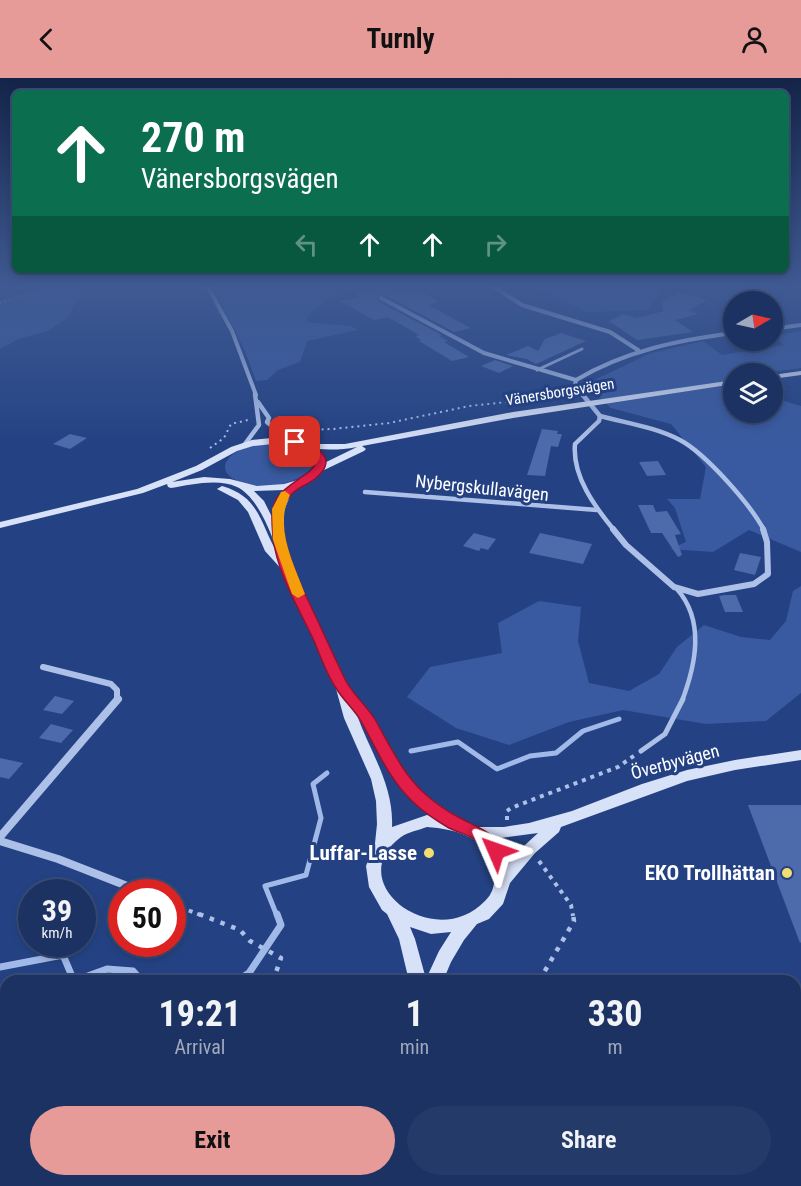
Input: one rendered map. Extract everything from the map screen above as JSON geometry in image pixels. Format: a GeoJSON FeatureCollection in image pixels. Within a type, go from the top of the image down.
{"type":"FeatureCollection","features":[{"type":"Feature","properties":{"kind":"main road"},"geometry":{"type":"LineString","coordinates":[[783,375],[801,373]]}},
{"type":"Feature","properties":{"kind":"main road","name":"Vänersborgsvägen"},"geometry":{"type":"LineString","coordinates":[[140,491],[223,457],[245,444],[267,440],[289,441],[310,447],[345,447],[589,403],[723,384]]}},
{"type":"Feature","properties":{"kind":"main road","name":"Vänersborgsvägen"},"geometry":{"type":"LineString","coordinates":[[0,525],[140,491],[204,480],[271,489],[294,485],[339,458],[392,438]]}},
{"type":"Feature","properties":{"kind":"main road"},"geometry":{"type":"LineString","coordinates":[[310,447],[320,457],[319,469]]}},
{"type":"Feature","properties":{"kind":"main road"},"geometry":{"type":"LineString","coordinates":[[223,457],[219,470],[230,482]]}},
{"type":"Feature","properties":{"kind":"main road","name":"Överbyvägen"},"geometry":{"type":"LineString","coordinates":[[279,540],[277,509],[294,485]]}},
{"type":"Feature","properties":{"kind":"main road"},"geometry":{"type":"LineString","coordinates":[[99,502],[198,487],[229,490],[251,508],[273,556],[289,572]]}},
{"type":"Feature","properties":{"kind":"main road","name":"Överbyvägen"},"geometry":{"type":"LineString","coordinates":[[244,487],[259,501],[279,540],[289,572],[341,685],[351,718],[378,779],[385,824],[382,845],[373,867],[374,884],[381,899],[394,912],[412,922],[431,926],[452,926],[471,920],[493,904],[503,881],[530,849],[563,822]]}},
{"type":"Feature","properties":{"kind":"main road","name":"Överbyvägen"},"geometry":{"type":"LineString","coordinates":[[341,685],[364,715],[402,779],[419,798],[455,823],[479,833],[491,844],[500,858],[503,881]]}},
{"type":"Feature","properties":{"kind":"main road","name":"Överbyvägen"},"geometry":{"type":"LineString","coordinates":[[479,833],[517,833],[563,822],[672,780],[801,755]]}},
{"type":"Feature","properties":{"kind":"main road","name":"Överbyvägen"},"geometry":{"type":"LineString","coordinates":[[382,845],[394,833],[410,825],[427,821],[455,823]]}},
{"type":"Feature","properties":{"kind":"main road"},"geometry":{"type":"LineString","coordinates":[[394,912],[407,939],[416,975]]}},
{"type":"Feature","properties":{"kind":"main road"},"geometry":{"type":"LineString","coordinates":[[436,975],[443,957],[455,937],[471,920]]}},
{"type":"Feature","properties":{"kind":"street"},"geometry":{"type":"LineString","coordinates":[[234,339],[256,399],[260,419],[257,430],[245,444]]}},
{"type":"Feature","properties":{"kind":"street"},"geometry":{"type":"LineString","coordinates":[[457,339],[484,353],[576,380],[638,350],[684,339]]}},
{"type":"Feature","properties":{"kind":"street"},"geometry":{"type":"LineString","coordinates":[[620,339],[638,350]]}},
{"type":"Feature","properties":{"kind":"street"},"geometry":{"type":"LineString","coordinates":[[576,380],[575,385],[600,416],[641,426],[684,442],[720,476],[746,504],[765,533],[768,574],[754,584],[698,594],[674,587],[626,545],[597,510],[583,484],[574,454],[575,444],[599,421],[600,416]]}},
{"type":"Feature","properties":{"kind":"street"},"geometry":{"type":"LineString","coordinates":[[256,399],[269,418],[267,422],[289,441]]}},
{"type":"Feature","properties":{"kind":"street","name":"Nybergskullavägen"},"geometry":{"type":"LineString","coordinates":[[365,492],[419,495],[537,509],[597,510]]}},
{"type":"Feature","properties":{"kind":"street"},"geometry":{"type":"LineString","coordinates":[[43,667],[111,684],[117,690],[119,698],[0,839],[109,879]]}},
{"type":"Feature","properties":{"kind":"lane"},"geometry":{"type":"LineString","coordinates":[[537,370],[582,349]]}},
{"type":"Feature","properties":{"kind":"lane"},"geometry":{"type":"LineString","coordinates":[[641,751],[666,733],[684,697],[693,664],[696,643],[693,610],[688,600],[674,587]]}},
{"type":"Feature","properties":{"kind":"path"},"geometry":{"type":"LineString","coordinates":[[517,833],[506,816],[511,808],[618,767],[641,751]]}},
{"type":"Feature","properties":{"kind":"path"},"geometry":{"type":"LineString","coordinates":[[530,849],[563,893],[574,912],[574,921],[569,933],[543,975]]}},
{"type":"Feature","properties":{"kind":"path"},"geometry":{"type":"LineString","coordinates":[[186,909],[240,930],[250,941],[276,954],[281,958],[275,975]]}},
{"type":"Feature","properties":{"kind":"shaded area"},"geometry":{"type":"Polygon","coordinates":[[[0,339],[19,339],[18,339],[0,349],[0,339]]]}},
{"type":"Feature","properties":{"kind":"shaded area"},"geometry":{"type":"Polygon","coordinates":[[[239,339],[318,339],[307,341],[300,362],[278,370],[267,380],[256,381],[239,339]]]}},
{"type":"Feature","properties":{"kind":"shaded area"},"geometry":{"type":"Polygon","coordinates":[[[783,339],[801,339],[801,368],[783,370],[783,363],[723,363],[723,423],[783,423],[783,400],[801,406],[801,552],[749,530],[713,552],[670,549],[686,542],[675,508],[667,499],[700,499],[706,467],[671,424],[611,408],[586,384],[651,353],[703,341],[722,355],[747,351],[783,351],[783,339]]]}},
{"type":"Feature","properties":{"kind":"shaded area"},"geometry":{"type":"Polygon","coordinates":[[[276,443],[295,445],[306,450],[310,454],[313,466],[297,479],[275,486],[241,483],[227,473],[226,463],[237,451],[255,445],[276,443]]]}},
{"type":"Feature","properties":{"kind":"shaded area"},"geometry":{"type":"Polygon","coordinates":[[[801,586],[801,693],[766,721],[706,724],[623,710],[569,722],[509,745],[456,728],[407,697],[430,667],[502,653],[498,623],[539,601],[581,607],[578,641],[589,683],[629,691],[659,674],[677,647],[704,625],[741,637],[770,640],[786,621],[793,591],[801,586]]]}},
{"type":"Feature","properties":{"kind":"building"},"geometry":{"type":"Polygon","coordinates":[[[419,339],[444,339],[448,341],[444,342],[469,357],[452,361],[419,341],[421,340],[419,339]]]}},
{"type":"Feature","properties":{"kind":"building"},"geometry":{"type":"Polygon","coordinates":[[[545,339],[579,339],[586,341],[536,364],[527,359],[506,355],[528,346],[538,351],[545,339]]]}},
{"type":"Feature","properties":{"kind":"building"},"geometry":{"type":"Polygon","coordinates":[[[495,360],[513,366],[499,373],[481,366],[495,360]]]}},
{"type":"Feature","properties":{"kind":"building"},"geometry":{"type":"Polygon","coordinates":[[[542,429],[558,431],[557,434],[562,434],[558,447],[551,446],[545,476],[527,475],[542,429]]]}},
{"type":"Feature","properties":{"kind":"building"},"geometry":{"type":"Polygon","coordinates":[[[70,434],[87,438],[70,449],[53,444],[70,434]]]}},
{"type":"Feature","properties":{"kind":"building"},"geometry":{"type":"Polygon","coordinates":[[[658,461],[666,475],[647,476],[639,462],[658,461]]]}},
{"type":"Feature","properties":{"kind":"building"},"geometry":{"type":"Polygon","coordinates":[[[638,505],[653,505],[656,512],[667,511],[681,534],[675,535],[682,555],[678,557],[662,533],[651,533],[638,505]]]}},
{"type":"Feature","properties":{"kind":"building"},"geometry":{"type":"Polygon","coordinates":[[[474,533],[496,539],[488,550],[481,548],[479,551],[463,546],[474,533]]]}},
{"type":"Feature","properties":{"kind":"building"},"geometry":{"type":"Polygon","coordinates":[[[540,533],[592,544],[583,564],[529,553],[540,533]]]}},
{"type":"Feature","properties":{"kind":"building"},"geometry":{"type":"Polygon","coordinates":[[[740,553],[761,557],[755,575],[734,570],[740,553]]]}},
{"type":"Feature","properties":{"kind":"building"},"geometry":{"type":"Polygon","coordinates":[[[736,595],[743,612],[725,612],[719,596],[736,595]]]}},
{"type":"Feature","properties":{"kind":"building"},"geometry":{"type":"Polygon","coordinates":[[[55,696],[74,701],[62,714],[43,710],[55,696]]]}},
{"type":"Feature","properties":{"kind":"building"},"geometry":{"type":"Polygon","coordinates":[[[51,724],[73,730],[61,743],[39,738],[51,724]]]}},
{"type":"Feature","properties":{"kind":"building"},"geometry":{"type":"Polygon","coordinates":[[[0,758],[23,763],[9,779],[0,777],[0,758]]]}},
{"type":"Feature","properties":{"kind":"building","name":"EKO Trollhättan"},"geometry":{"type":"Polygon","coordinates":[[[748,805],[801,805],[800,943],[748,805]]]}},
{"type":"Feature","properties":{"kind":"waterway"},"geometry":{"type":"LineString","coordinates":[[411,751],[458,742],[497,769],[530,756],[556,753],[583,731],[619,719]]}},
{"type":"Feature","properties":{"kind":"waterway"},"geometry":{"type":"LineString","coordinates":[[277,916],[265,886],[306,875],[321,818],[313,784],[327,773]]}},
{"type":"Feature","properties":{"kind":"waterway"},"geometry":{"type":"LineString","coordinates":[[246,975],[281,925],[277,914]]}},
{"type":"Feature","properties":{"kind":"waterway"},"geometry":{"type":"LineString","coordinates":[[0,967],[63,955],[71,975]]}},
{"type":"Feature","properties":{"kind":"waterway"},"geometry":{"type":"LineString","coordinates":[[90,975],[107,969],[133,971],[137,975]]}},
{"type":"Feature","properties":{"kind":"slow traffic"},"geometry":{"type":"LineString","coordinates":[[285,495],[277,509],[279,540],[298,594]]}},
{"type":"Feature","properties":{"kind":"place","name":"Luffar-Lasse"},"geometry":{"type":"Point","coordinates":[429,853]}},
{"type":"Feature","properties":{"kind":"place","name":"EKO Trollhättan"},"geometry":{"type":"Point","coordinates":[787,873]}},
{"type":"Feature","properties":{"kind":"route"},"geometry":{"type":"LineString","coordinates":[[295,442],[310,447],[318,453],[321,465],[314,475],[294,485],[282,499],[277,509],[279,540],[289,572],[341,685],[364,715],[402,779],[419,798],[455,823],[479,833],[496,851]]}}]}
